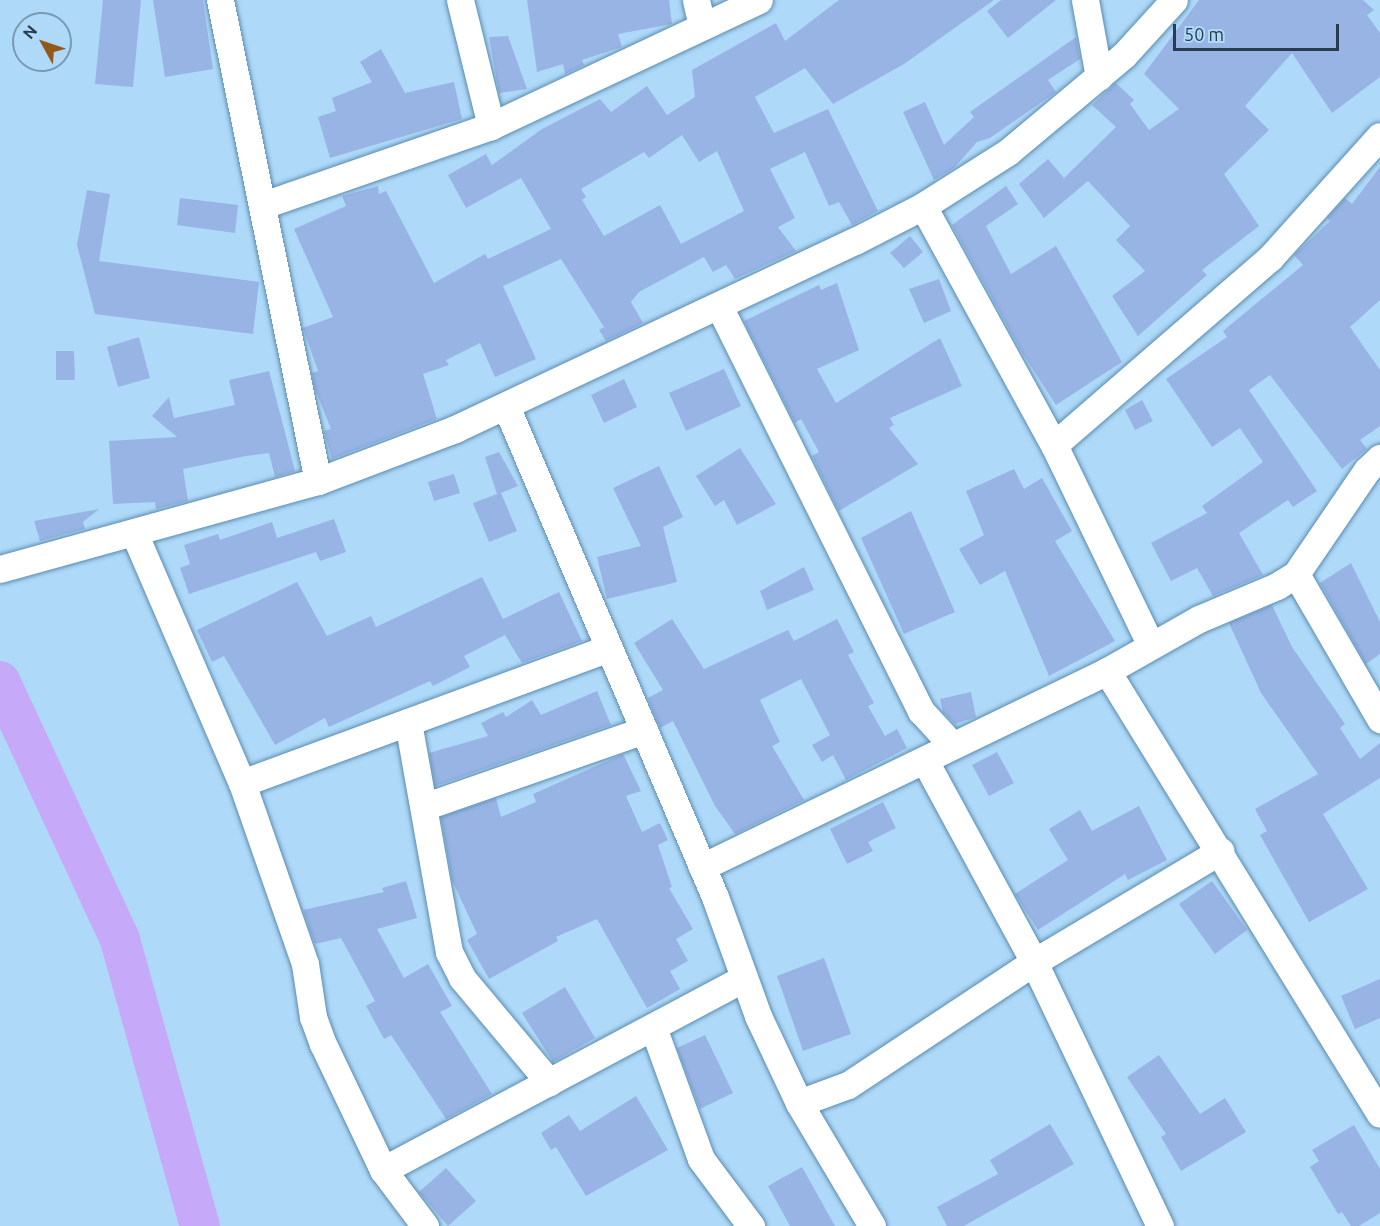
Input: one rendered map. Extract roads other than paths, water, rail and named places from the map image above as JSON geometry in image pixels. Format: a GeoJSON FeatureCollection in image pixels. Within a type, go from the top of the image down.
{"type":"FeatureCollection","features":[{"type":"Feature","properties":{"kind":"street"},"geometry":{"type":"LineString","coordinates":[[220,0],[264,205],[318,481]]}},
{"type":"Feature","properties":{"kind":"street"},"geometry":{"type":"LineString","coordinates":[[460,0],[491,126]]}},
{"type":"Feature","properties":{"kind":"street"},"geometry":{"type":"LineString","coordinates":[[264,205],[491,126],[699,12],[759,0]]}},
{"type":"Feature","properties":{"kind":"street"},"geometry":{"type":"LineString","coordinates":[[1085,0],[1099,77]]}},
{"type":"Feature","properties":{"kind":"street"},"geometry":{"type":"LineString","coordinates":[[0,569],[135,535],[318,481],[506,406],[719,306],[923,206],[1008,152],[1099,77],[1174,0]]}},
{"type":"Feature","properties":{"kind":"street"},"geometry":{"type":"LineString","coordinates":[[1054,445],[1270,258],[1380,136]]}},
{"type":"Feature","properties":{"kind":"street"},"geometry":{"type":"LineString","coordinates":[[923,206],[1054,445],[1150,644]]}},
{"type":"Feature","properties":{"kind":"street"},"geometry":{"type":"LineString","coordinates":[[719,306],[921,711],[952,746]]}},
{"type":"Feature","properties":{"kind":"street"},"geometry":{"type":"LineString","coordinates":[[506,406],[702,867],[744,978],[799,1103],[872,1226]]}},
{"type":"Feature","properties":{"kind":"street"},"geometry":{"type":"LineString","coordinates":[[702,867],[795,819],[855,797],[952,746],[1107,671],[1150,644],[1248,601],[1296,574],[1367,470],[1380,458]]}},
{"type":"Feature","properties":{"kind":"street"},"geometry":{"type":"LineString","coordinates":[[135,535],[242,783],[305,964],[313,1017],[323,1044],[383,1170],[425,1226]]}},
{"type":"Feature","properties":{"kind":"street"},"geometry":{"type":"LineString","coordinates":[[1296,574],[1380,719]]}},
{"type":"Feature","properties":{"kind":"street"},"geometry":{"type":"LineString","coordinates":[[242,783],[609,648]]}},
{"type":"Feature","properties":{"kind":"street"},"geometry":{"type":"LineString","coordinates":[[1107,671],[1380,1113]]}},
{"type":"Feature","properties":{"kind":"street"},"geometry":{"type":"LineString","coordinates":[[408,722],[426,806],[435,894],[449,952],[462,978],[549,1082]]}},
{"type":"Feature","properties":{"kind":"street"},"geometry":{"type":"LineString","coordinates":[[426,806],[644,730]]}},
{"type":"Feature","properties":{"kind":"street"},"geometry":{"type":"LineString","coordinates":[[925,761],[1034,962],[1160,1226]]}},
{"type":"Feature","properties":{"kind":"street"},"geometry":{"type":"LineString","coordinates":[[799,1103],[848,1085],[1034,962],[1220,851]]}},
{"type":"Feature","properties":{"kind":"street"},"geometry":{"type":"LineString","coordinates":[[383,1170],[744,978]]}},
{"type":"Feature","properties":{"kind":"street"},"geometry":{"type":"LineString","coordinates":[[652,1027],[701,1159],[751,1226]]}},
{"type":"Feature","properties":{"kind":"waterway"},"geometry":{"type":"LineString","coordinates":[[0,681],[120,940],[200,1226]]}}]}
